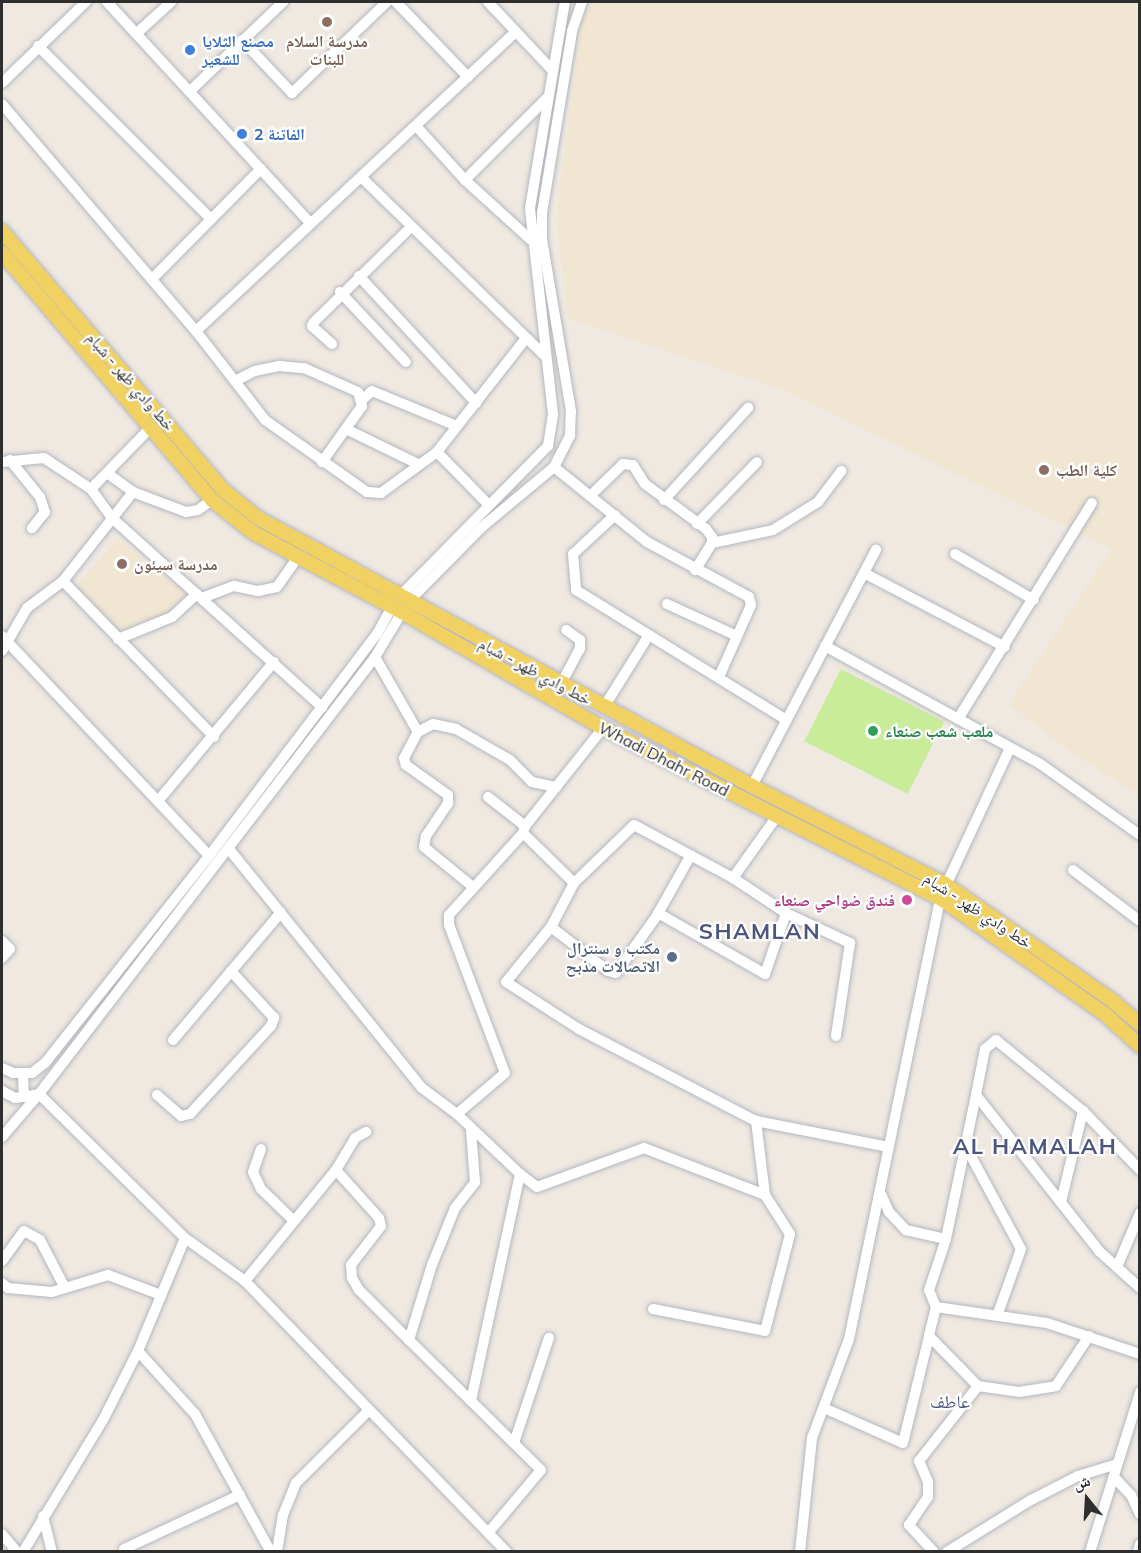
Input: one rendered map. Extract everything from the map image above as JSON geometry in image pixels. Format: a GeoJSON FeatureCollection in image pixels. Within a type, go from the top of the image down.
{"type":"FeatureCollection","features":[{"type":"Feature","properties":{"kind":"main road","name":"خط وادي ظهر - شبام"},"geometry":{"type":"LineString","coordinates":[[2,231],[222,489],[258,518],[400,605],[561,684],[752,786],[945,884],[1114,1002],[1140,1025]]}},
{"type":"Feature","properties":{"kind":"main road","name":"Whadi Dhahr Road"},"geometry":{"type":"LineString","coordinates":[[2,253],[212,500],[252,532],[298,557],[400,605],[603,728],[940,898],[1107,1016],[1140,1046]]}},
{"type":"Feature","properties":{"kind":"street"},"geometry":{"type":"LineString","coordinates":[[2,83],[86,2]]}},
{"type":"Feature","properties":{"kind":"street"},"geometry":{"type":"LineString","coordinates":[[107,2],[311,224]]}},
{"type":"Feature","properties":{"kind":"street"},"geometry":{"type":"LineString","coordinates":[[137,33],[171,2]]}},
{"type":"Feature","properties":{"kind":"street"},"geometry":{"type":"LineString","coordinates":[[190,91],[283,2]]}},
{"type":"Feature","properties":{"kind":"street"},"geometry":{"type":"LineString","coordinates":[[242,40],[292,93],[387,2]]}},
{"type":"Feature","properties":{"kind":"street"},"geometry":{"type":"LineString","coordinates":[[396,2],[468,77]]}},
{"type":"Feature","properties":{"kind":"street"},"geometry":{"type":"LineString","coordinates":[[488,2],[552,70]]}},
{"type":"Feature","properties":{"kind":"street"},"geometry":{"type":"LineString","coordinates":[[2,1068],[32,1073],[45,1063],[209,856],[400,605],[488,504],[548,446],[553,414],[531,240],[530,208],[565,2]]}},
{"type":"Feature","properties":{"kind":"street"},"geometry":{"type":"LineString","coordinates":[[2,1137],[39,1094],[230,849],[375,657],[400,605],[482,527],[554,467],[570,435],[572,411],[542,239],[542,213],[572,31],[582,2]]}},
{"type":"Feature","properties":{"kind":"street"},"geometry":{"type":"LineString","coordinates":[[196,331],[516,32]]}},
{"type":"Feature","properties":{"kind":"street"},"geometry":{"type":"LineString","coordinates":[[38,46],[211,219]]}},
{"type":"Feature","properties":{"kind":"street"},"geometry":{"type":"LineString","coordinates":[[465,180],[548,97]]}},
{"type":"Feature","properties":{"kind":"street"},"geometry":{"type":"LineString","coordinates":[[2,104],[196,331],[265,420],[367,492],[381,493],[437,452],[526,338]]}},
{"type":"Feature","properties":{"kind":"street"},"geometry":{"type":"LineString","coordinates":[[416,126],[465,180],[531,240]]}},
{"type":"Feature","properties":{"kind":"street"},"geometry":{"type":"LineString","coordinates":[[152,279],[261,169]]}},
{"type":"Feature","properties":{"kind":"street"},"geometry":{"type":"LineString","coordinates":[[361,177],[410,228],[545,356]]}},
{"type":"Feature","properties":{"kind":"street"},"geometry":{"type":"LineString","coordinates":[[332,344],[312,326],[340,292],[410,228]]}},
{"type":"Feature","properties":{"kind":"street"},"geometry":{"type":"LineString","coordinates":[[359,276],[476,403]]}},
{"type":"Feature","properties":{"kind":"street"},"geometry":{"type":"LineString","coordinates":[[340,292],[406,362]]}},
{"type":"Feature","properties":{"kind":"street"},"geometry":{"type":"LineString","coordinates":[[235,381],[255,371],[279,366],[304,368],[334,379],[358,392],[362,406],[322,462]]}},
{"type":"Feature","properties":{"kind":"street"},"geometry":{"type":"LineString","coordinates":[[362,400],[372,391],[458,426]]}},
{"type":"Feature","properties":{"kind":"street"},"geometry":{"type":"LineString","coordinates":[[664,500],[748,408]]}},
{"type":"Feature","properties":{"kind":"street"},"geometry":{"type":"LineString","coordinates":[[91,489],[151,427]]}},
{"type":"Feature","properties":{"kind":"street"},"geometry":{"type":"LineString","coordinates":[[346,429],[418,464]]}},
{"type":"Feature","properties":{"kind":"street"},"geometry":{"type":"LineString","coordinates":[[437,452],[488,504]]}},
{"type":"Feature","properties":{"kind":"street"},"geometry":{"type":"LineString","coordinates":[[6,461],[44,458],[91,489],[111,518],[322,707]]}},
{"type":"Feature","properties":{"kind":"street"},"geometry":{"type":"LineString","coordinates":[[6,461],[40,497],[45,512],[32,528]]}},
{"type":"Feature","properties":{"kind":"street"},"geometry":{"type":"LineString","coordinates":[[698,524],[757,462]]}},
{"type":"Feature","properties":{"kind":"street"},"geometry":{"type":"LineString","coordinates":[[590,496],[627,463],[664,500],[706,529],[712,543]]}},
{"type":"Feature","properties":{"kind":"street"},"geometry":{"type":"LineString","coordinates":[[554,467],[647,542],[695,570],[749,597],[751,605],[719,677]]}},
{"type":"Feature","properties":{"kind":"street"},"geometry":{"type":"LineString","coordinates":[[695,570],[712,543],[773,530],[818,502],[841,471]]}},
{"type":"Feature","properties":{"kind":"street"},"geometry":{"type":"LineString","coordinates":[[107,473],[133,492],[186,512],[198,510],[212,500]]}},
{"type":"Feature","properties":{"kind":"street"},"geometry":{"type":"LineString","coordinates":[[133,492],[63,581],[27,609],[4,643],[209,856]]}},
{"type":"Feature","properties":{"kind":"street"},"geometry":{"type":"LineString","coordinates":[[958,719],[1005,647],[1092,503]]}},
{"type":"Feature","properties":{"kind":"street"},"geometry":{"type":"LineString","coordinates":[[615,515],[573,554],[576,590],[785,719]]}},
{"type":"Feature","properties":{"kind":"street"},"geometry":{"type":"LineString","coordinates":[[752,786],[785,719],[876,550]]}},
{"type":"Feature","properties":{"kind":"street"},"geometry":{"type":"LineString","coordinates":[[955,554],[1034,600]]}},
{"type":"Feature","properties":{"kind":"street"},"geometry":{"type":"LineString","coordinates":[[118,639],[172,617],[199,596],[234,585],[258,591],[277,587],[298,557]]}},
{"type":"Feature","properties":{"kind":"street"},"geometry":{"type":"LineString","coordinates":[[864,573],[1005,647]]}},
{"type":"Feature","properties":{"kind":"street"},"geometry":{"type":"LineString","coordinates":[[63,581],[214,737]]}},
{"type":"Feature","properties":{"kind":"street"},"geometry":{"type":"LineString","coordinates":[[667,604],[737,636]]}},
{"type":"Feature","properties":{"kind":"street"},"geometry":{"type":"LineString","coordinates":[[561,684],[580,650],[580,640],[566,630]]}},
{"type":"Feature","properties":{"kind":"street"},"geometry":{"type":"LineString","coordinates":[[604,708],[649,635]]}},
{"type":"Feature","properties":{"kind":"street"},"geometry":{"type":"LineString","coordinates":[[825,646],[1039,763],[1140,835]]}},
{"type":"Feature","properties":{"kind":"street"},"geometry":{"type":"LineString","coordinates":[[375,657],[418,732]]}},
{"type":"Feature","properties":{"kind":"street"},"geometry":{"type":"LineString","coordinates":[[158,801],[214,737],[274,662]]}},
{"type":"Feature","properties":{"kind":"street"},"geometry":{"type":"LineString","coordinates":[[473,887],[424,847],[426,836],[448,803],[448,795],[406,765],[404,758],[418,732],[433,724],[456,729],[510,760],[532,782],[556,787]]}},
{"type":"Feature","properties":{"kind":"street"},"geometry":{"type":"LineString","coordinates":[[457,1114],[505,1073],[449,925],[449,915],[524,830],[603,728]]}},
{"type":"Feature","properties":{"kind":"street"},"geometry":{"type":"LineString","coordinates":[[800,1551],[812,1438],[849,1339],[940,898],[1010,748]]}},
{"type":"Feature","properties":{"kind":"street"},"geometry":{"type":"LineString","coordinates":[[488,797],[524,830],[574,883]]}},
{"type":"Feature","properties":{"kind":"street"},"geometry":{"type":"LineString","coordinates":[[733,878],[777,816]]}},
{"type":"Feature","properties":{"kind":"street"},"geometry":{"type":"LineString","coordinates":[[836,1035],[850,943],[786,913],[733,878],[634,825],[574,883],[551,927],[506,982],[579,1029],[756,1121],[888,1147]]}},
{"type":"Feature","properties":{"kind":"street"},"geometry":{"type":"LineString","coordinates":[[230,849],[422,1088],[457,1114],[471,1130],[537,1187],[644,1148],[765,1195]]}},
{"type":"Feature","properties":{"kind":"street"},"geometry":{"type":"LineString","coordinates":[[551,927],[608,971],[616,973],[658,913],[691,855]]}},
{"type":"Feature","properties":{"kind":"street"},"geometry":{"type":"LineString","coordinates":[[1073,870],[1140,921]]}},
{"type":"Feature","properties":{"kind":"street"},"geometry":{"type":"LineString","coordinates":[[173,1040],[281,912]]}},
{"type":"Feature","properties":{"kind":"street"},"geometry":{"type":"LineString","coordinates":[[658,913],[765,974],[786,913]]}},
{"type":"Feature","properties":{"kind":"street"},"geometry":{"type":"LineString","coordinates":[[2,940],[10,949],[2,958]]}},
{"type":"Feature","properties":{"kind":"street"},"geometry":{"type":"LineString","coordinates":[[157,1095],[181,1116],[190,1114],[271,1026],[274,1018],[231,971]]}},
{"type":"Feature","properties":{"kind":"street"},"geometry":{"type":"LineString","coordinates":[[824,1408],[903,1443],[936,1307],[929,1290],[946,1239],[985,1049],[996,1040],[1083,1111],[1140,1170]]}},
{"type":"Feature","properties":{"kind":"street"},"geometry":{"type":"LineString","coordinates":[[23,1073],[24,1097]]}},
{"type":"Feature","properties":{"kind":"street"},"geometry":{"type":"LineString","coordinates":[[2,1091],[7,1096],[24,1097],[39,1094]]}},
{"type":"Feature","properties":{"kind":"street"},"geometry":{"type":"LineString","coordinates":[[39,1094],[184,1238],[245,1281],[507,1551]]}},
{"type":"Feature","properties":{"kind":"street"},"geometry":{"type":"LineString","coordinates":[[976,1095],[1099,1251],[1140,1288]]}},
{"type":"Feature","properties":{"kind":"street"},"geometry":{"type":"LineString","coordinates":[[1061,1202],[1083,1111]]}},
{"type":"Feature","properties":{"kind":"street"},"geometry":{"type":"LineString","coordinates":[[653,1309],[765,1331],[790,1234],[765,1195],[756,1121]]}},
{"type":"Feature","properties":{"kind":"street"},"geometry":{"type":"LineString","coordinates":[[409,1340],[432,1264],[455,1208],[476,1182],[471,1130]]}},
{"type":"Feature","properties":{"kind":"street"},"geometry":{"type":"LineString","coordinates":[[245,1281],[336,1170],[355,1138],[366,1132]]}},
{"type":"Feature","properties":{"kind":"street"},"geometry":{"type":"LineString","coordinates":[[965,1145],[1022,1249],[997,1316]]}},
{"type":"Feature","properties":{"kind":"street"},"geometry":{"type":"LineString","coordinates":[[261,1149],[253,1172],[261,1189],[294,1221]]}},
{"type":"Feature","properties":{"kind":"street"},"geometry":{"type":"LineString","coordinates":[[336,1170],[379,1218],[381,1226],[351,1265],[352,1278],[359,1290],[541,1470],[489,1532]]}},
{"type":"Feature","properties":{"kind":"street"},"geometry":{"type":"LineString","coordinates":[[471,1401],[520,1174]]}},
{"type":"Feature","properties":{"kind":"street"},"geometry":{"type":"LineString","coordinates":[[880,1191],[889,1212],[906,1230],[946,1239]]}},
{"type":"Feature","properties":{"kind":"street"},"geometry":{"type":"LineString","coordinates":[[1117,1267],[1140,1213]]}},
{"type":"Feature","properties":{"kind":"street"},"geometry":{"type":"LineString","coordinates":[[2,1261],[24,1231],[40,1240],[65,1288]]}},
{"type":"Feature","properties":{"kind":"street"},"geometry":{"type":"LineString","coordinates":[[23,1551],[103,1420],[138,1351],[184,1238]]}},
{"type":"Feature","properties":{"kind":"street"},"geometry":{"type":"LineString","coordinates":[[2,1283],[8,1288],[52,1292],[108,1275],[161,1295]]}},
{"type":"Feature","properties":{"kind":"street"},"geometry":{"type":"LineString","coordinates":[[936,1307],[1047,1323],[1140,1354]]}},
{"type":"Feature","properties":{"kind":"street"},"geometry":{"type":"LineString","coordinates":[[929,1336],[978,1386],[1019,1392],[1056,1386],[1089,1336]]}},
{"type":"Feature","properties":{"kind":"street"},"geometry":{"type":"LineString","coordinates":[[514,1443],[549,1338]]}},
{"type":"Feature","properties":{"kind":"street"},"geometry":{"type":"LineString","coordinates":[[138,1351],[195,1414],[271,1551]]}},
{"type":"Feature","properties":{"kind":"street"},"geometry":{"type":"LineString","coordinates":[[934,1551],[909,1525],[928,1497],[928,1482],[919,1461],[978,1386]]}},
{"type":"Feature","properties":{"kind":"street"},"geometry":{"type":"LineString","coordinates":[[1090,1551],[1140,1392]]}},
{"type":"Feature","properties":{"kind":"street"},"geometry":{"type":"LineString","coordinates":[[277,1551],[283,1515],[296,1483],[369,1410]]}},
{"type":"Feature","properties":{"kind":"street"},"geometry":{"type":"LineString","coordinates":[[947,1551],[1031,1500],[1078,1476],[1117,1464]]}},
{"type":"Feature","properties":{"kind":"street"},"geometry":{"type":"LineString","coordinates":[[1114,1477],[1135,1496],[1140,1514]]}},
{"type":"Feature","properties":{"kind":"street"},"geometry":{"type":"LineString","coordinates":[[124,1549],[240,1495]]}},
{"type":"Feature","properties":{"kind":"street"},"geometry":{"type":"LineString","coordinates":[[43,1516],[52,1551]]}},
{"type":"Feature","properties":{"kind":"street"},"geometry":{"type":"LineString","coordinates":[[2,1534],[17,1551]]}},
{"type":"Feature","properties":{"kind":"street"},"geometry":{"type":"LineString","coordinates":[[1138,1551],[1140,1544]]}},
{"type":"Feature","properties":{"kind":"shaded area","name":"كلية الطب"},"geometry":{"type":"Polygon","coordinates":[[[592,2],[1139,2],[1139,795],[1071,752],[1009,704],[1112,549],[784,390],[568,318],[556,216],[582,21],[592,2]]]}},
{"type":"Feature","properties":{"kind":"shaded area","name":"مدرسة سيئون"},"geometry":{"type":"Polygon","coordinates":[[[117,539],[193,601],[122,636],[74,589],[117,539]]]}},
{"type":"Feature","properties":{"kind":"green space","name":"ملعب شعب صنعاء"},"geometry":{"type":"Polygon","coordinates":[[[841,669],[944,722],[908,794],[804,741],[841,669]]]}},
{"type":"Feature","properties":{"kind":"place","name":"مدرسة السلام للبنات"},"geometry":{"type":"Point","coordinates":[327,22]}},
{"type":"Feature","properties":{"kind":"place","name":"مصنع الثلايا للشعير"},"geometry":{"type":"Point","coordinates":[190,50]}},
{"type":"Feature","properties":{"kind":"place","name":"الفاتنة 2"},"geometry":{"type":"Point","coordinates":[242,134]}},
{"type":"Feature","properties":{"kind":"place","name":"كلية الطب"},"geometry":{"type":"Point","coordinates":[1044,470]}},
{"type":"Feature","properties":{"kind":"place","name":"مدرسة سيئون"},"geometry":{"type":"Point","coordinates":[122,564]}},
{"type":"Feature","properties":{"kind":"place","name":"ملعب شعب صنعاء"},"geometry":{"type":"Point","coordinates":[873,731]}},
{"type":"Feature","properties":{"kind":"place","name":"فندق ضواحي صنعاء"},"geometry":{"type":"Point","coordinates":[907,900]}},
{"type":"Feature","properties":{"kind":"place","name":"مكتب و سنترال الاتصالات مذبح"},"geometry":{"type":"Point","coordinates":[672,957]}},
{"type":"Feature","properties":{"kind":"district","name":"SHAMLAN"},"geometry":{"type":"Point","coordinates":[760,932]}},
{"type":"Feature","properties":{"kind":"district","name":"AL HAMALAH"},"geometry":{"type":"Point","coordinates":[1035,1147]}},
{"type":"Feature","properties":{"kind":"district","name":"عاطف"},"geometry":{"type":"Point","coordinates":[950,1402]}}]}
